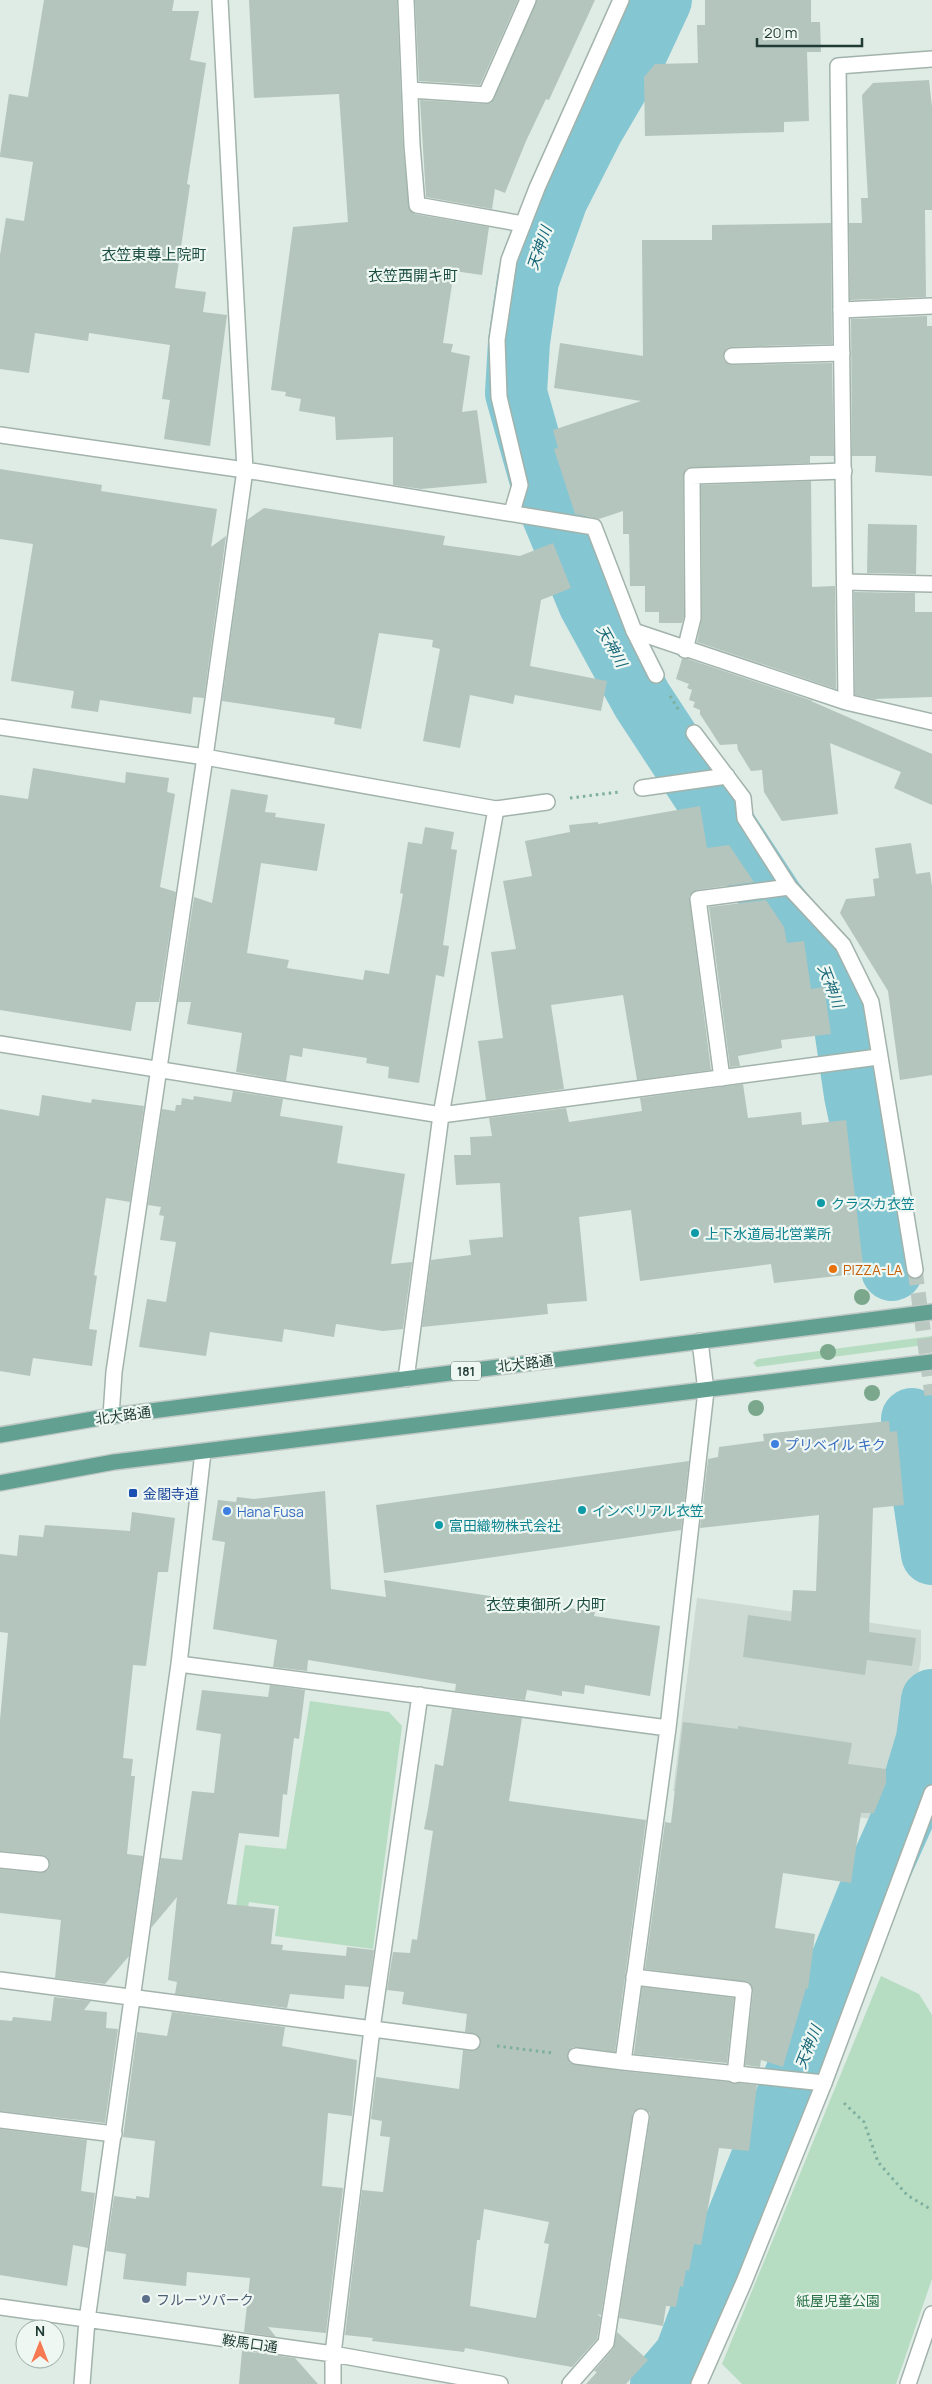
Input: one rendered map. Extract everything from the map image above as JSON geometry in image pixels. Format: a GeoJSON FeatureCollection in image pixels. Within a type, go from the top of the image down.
{"type":"FeatureCollection","features":[{"type":"Feature","properties":{"kind":"main road","name":"北大路通"},"geometry":{"type":"LineString","coordinates":[[0,1435],[111,1416],[932,1312]]}},
{"type":"Feature","properties":{"kind":"main road"},"geometry":{"type":"LineString","coordinates":[[0,1483],[114,1462],[932,1362]]}},
{"type":"Feature","properties":{"kind":"street"},"geometry":{"type":"LineString","coordinates":[[111,1416],[114,1372],[205,757],[245,470],[220,0]]}},
{"type":"Feature","properties":{"kind":"street"},"geometry":{"type":"LineString","coordinates":[[406,0],[412,145],[417,205],[523,224]]}},
{"type":"Feature","properties":{"kind":"street"},"geometry":{"type":"LineString","coordinates":[[410,90],[486,95],[528,0]]}},
{"type":"Feature","properties":{"kind":"street"},"geometry":{"type":"LineString","coordinates":[[512,512],[520,485],[499,397],[497,340],[509,260],[537,188],[621,0]]}},
{"type":"Feature","properties":{"kind":"street"},"geometry":{"type":"LineString","coordinates":[[846,702],[838,66],[932,59]]}},
{"type":"Feature","properties":{"kind":"street"},"geometry":{"type":"LineString","coordinates":[[841,310],[932,306]]}},
{"type":"Feature","properties":{"kind":"street"},"geometry":{"type":"LineString","coordinates":[[732,356],[842,353]]}},
{"type":"Feature","properties":{"kind":"street"},"geometry":{"type":"LineString","coordinates":[[0,435],[245,470],[594,526],[634,631],[656,675]]}},
{"type":"Feature","properties":{"kind":"street"},"geometry":{"type":"LineString","coordinates":[[685,650],[693,618],[692,476],[844,471]]}},
{"type":"Feature","properties":{"kind":"street"},"geometry":{"type":"LineString","coordinates":[[845,582],[932,584]]}},
{"type":"Feature","properties":{"kind":"street"},"geometry":{"type":"LineString","coordinates":[[634,631],[685,650],[846,702],[932,722]]}},
{"type":"Feature","properties":{"kind":"street"},"geometry":{"type":"LineString","coordinates":[[0,726],[205,757],[496,809],[547,802]]}},
{"type":"Feature","properties":{"kind":"street"},"geometry":{"type":"LineString","coordinates":[[694,733],[722,777],[743,798],[746,818],[783,887],[843,945],[871,1002],[878,1057],[915,1270]]}},
{"type":"Feature","properties":{"kind":"street"},"geometry":{"type":"LineString","coordinates":[[642,788],[722,777]]}},
{"type":"Feature","properties":{"kind":"street"},"geometry":{"type":"LineString","coordinates":[[406,1378],[441,1115],[496,809]]}},
{"type":"Feature","properties":{"kind":"street"},"geometry":{"type":"LineString","coordinates":[[722,1078],[698,899],[783,887]]}},
{"type":"Feature","properties":{"kind":"street"},"geometry":{"type":"LineString","coordinates":[[0,1044],[441,1115],[878,1057]]}},
{"type":"Feature","properties":{"kind":"street"},"geometry":{"type":"LineString","coordinates":[[623,2062],[668,1728],[706,1391],[700,1341]]}},
{"type":"Feature","properties":{"kind":"street"},"geometry":{"type":"LineString","coordinates":[[82,2384],[87,2320],[179,1664],[204,1452]]}},
{"type":"Feature","properties":{"kind":"street"},"geometry":{"type":"LineString","coordinates":[[179,1664],[668,1728]]}},
{"type":"Feature","properties":{"kind":"street"},"geometry":{"type":"LineString","coordinates":[[333,2384],[333,2354],[372,2029],[420,1695]]}},
{"type":"Feature","properties":{"kind":"street"},"geometry":{"type":"LineString","coordinates":[[699,2384],[744,2282],[932,1793]]}},
{"type":"Feature","properties":{"kind":"street"},"geometry":{"type":"LineString","coordinates":[[0,1860],[41,1864]]}},
{"type":"Feature","properties":{"kind":"street"},"geometry":{"type":"LineString","coordinates":[[634,1977],[744,1990],[735,2075]]}},
{"type":"Feature","properties":{"kind":"street"},"geometry":{"type":"LineString","coordinates":[[0,1980],[472,2042]]}},
{"type":"Feature","properties":{"kind":"street"},"geometry":{"type":"LineString","coordinates":[[576,2056],[778,2080],[819,2083]]}},
{"type":"Feature","properties":{"kind":"street"},"geometry":{"type":"LineString","coordinates":[[570,2384],[606,2343],[641,2117]]}},
{"type":"Feature","properties":{"kind":"street"},"geometry":{"type":"LineString","coordinates":[[0,2120],[114,2134]]}},
{"type":"Feature","properties":{"kind":"street","name":"鞍馬口通"},"geometry":{"type":"LineString","coordinates":[[0,2308],[333,2354],[500,2384]]}},
{"type":"Feature","properties":{"kind":"street"},"geometry":{"type":"LineString","coordinates":[[908,2384],[932,2314]]}},
{"type":"Feature","properties":{"kind":"path"},"geometry":{"type":"LineString","coordinates":[[656,675],[694,733]]}},
{"type":"Feature","properties":{"kind":"path"},"geometry":{"type":"LineString","coordinates":[[547,802],[642,788]]}},
{"type":"Feature","properties":{"kind":"path"},"geometry":{"type":"LineString","coordinates":[[472,2042],[576,2056]]}},
{"type":"Feature","properties":{"kind":"path"},"geometry":{"type":"LineString","coordinates":[[819,2083],[864,2122],[878,2162],[907,2194],[932,2210]]}},
{"type":"Feature","properties":{"kind":"shaded area"},"geometry":{"type":"Polygon","coordinates":[[[697,1598],[921,1630],[921,1659],[909,1723],[894,1768],[872,1819],[673,1791],[697,1598]]]}},
{"type":"Feature","properties":{"kind":"green space"},"geometry":{"type":"Polygon","coordinates":[[[932,1336],[932,1344],[757,1367],[753,1363],[758,1359],[932,1336]]]}},
{"type":"Feature","properties":{"kind":"green space"},"geometry":{"type":"Polygon","coordinates":[[[310,1701],[389,1712],[402,1726],[373,1949],[275,1936],[279,1906],[249,1902],[247,1914],[235,1913],[245,1845],[286,1849],[310,1701]]]}},
{"type":"Feature","properties":{"kind":"green space","name":"紙屋児童公園"},"geometry":{"type":"Polygon","coordinates":[[[881,1976],[919,1994],[932,2015],[932,2279],[896,2384],[742,2384],[722,2364],[881,1976]]]}},
{"type":"Feature","properties":{"kind":"building"},"geometry":{"type":"Polygon","coordinates":[[[44,0],[174,0],[172,11],[199,11],[190,60],[206,63],[187,184],[190,185],[175,288],[206,292],[203,312],[227,315],[210,446],[164,439],[170,400],[162,399],[170,345],[89,333],[88,341],[35,333],[29,373],[0,369],[0,255],[6,218],[24,221],[33,162],[0,157],[0,155],[9,94],[28,97],[44,0]]]}},
{"type":"Feature","properties":{"kind":"building"},"geometry":{"type":"Polygon","coordinates":[[[249,0],[397,0],[403,146],[409,209],[415,214],[489,227],[482,275],[454,271],[443,343],[453,344],[451,352],[470,356],[462,412],[477,410],[487,483],[421,489],[393,485],[393,437],[336,440],[335,417],[299,411],[301,399],[285,396],[286,392],[271,390],[293,227],[348,222],[339,94],[254,98],[249,0]]]}},
{"type":"Feature","properties":{"kind":"building"},"geometry":{"type":"Polygon","coordinates":[[[415,0],[518,0],[480,85],[419,81],[415,0]]]}},
{"type":"Feature","properties":{"kind":"building"},"geometry":{"type":"Polygon","coordinates":[[[537,0],[595,0],[549,100],[546,99],[526,141],[505,193],[495,189],[492,209],[426,197],[420,100],[491,103],[537,0]]]}},
{"type":"Feature","properties":{"kind":"building"},"geometry":{"type":"Polygon","coordinates":[[[705,0],[811,0],[811,22],[820,22],[821,52],[807,52],[809,121],[784,122],[784,132],[645,136],[644,77],[655,64],[698,63],[697,25],[705,25],[705,0]]]}},
{"type":"Feature","properties":{"kind":"building"},"geometry":{"type":"Polygon","coordinates":[[[929,80],[932,107],[932,210],[925,210],[926,297],[850,300],[849,223],[862,223],[861,198],[868,198],[862,95],[873,83],[929,80]]]}},
{"type":"Feature","properties":{"kind":"building"},"geometry":{"type":"Polygon","coordinates":[[[831,223],[832,344],[732,347],[727,348],[723,356],[724,361],[732,365],[832,363],[834,456],[810,456],[810,463],[687,468],[683,476],[684,617],[682,623],[659,623],[659,612],[645,612],[645,586],[630,586],[629,534],[623,534],[623,511],[599,519],[575,514],[554,449],[558,448],[553,430],[641,401],[554,388],[560,343],[643,356],[642,240],[712,240],[712,225],[831,223]]]}},
{"type":"Feature","properties":{"kind":"building"},"geometry":{"type":"Polygon","coordinates":[[[927,316],[927,326],[932,326],[932,476],[875,472],[876,456],[852,456],[851,319],[927,316]]]}},
{"type":"Feature","properties":{"kind":"building"},"geometry":{"type":"Polygon","coordinates":[[[0,469],[102,485],[101,491],[217,509],[211,547],[226,536],[204,698],[193,697],[191,714],[100,700],[98,712],[71,708],[74,691],[11,681],[33,544],[0,539],[0,469]]]}},
{"type":"Feature","properties":{"kind":"building"},"geometry":{"type":"Polygon","coordinates":[[[811,481],[812,587],[835,586],[836,689],[697,642],[702,618],[701,485],[811,481]]]}},
{"type":"Feature","properties":{"kind":"building"},"geometry":{"type":"Polygon","coordinates":[[[264,508],[445,536],[443,545],[520,556],[553,543],[571,588],[541,600],[530,666],[607,681],[601,711],[515,695],[513,704],[470,695],[460,748],[423,741],[440,649],[432,647],[433,640],[379,633],[361,729],[334,724],[335,718],[222,701],[247,520],[264,508]]]}},
{"type":"Feature","properties":{"kind":"building"},"geometry":{"type":"Polygon","coordinates":[[[868,524],[917,525],[916,574],[867,573],[868,524]]]}},
{"type":"Feature","properties":{"kind":"building"},"geometry":{"type":"Polygon","coordinates":[[[854,592],[915,593],[915,612],[932,612],[932,697],[874,699],[855,695],[854,592]]]}},
{"type":"Feature","properties":{"kind":"building"},"geometry":{"type":"Polygon","coordinates":[[[682,659],[688,659],[813,701],[811,701],[932,754],[932,805],[894,788],[901,772],[830,743],[838,814],[782,821],[764,792],[762,770],[751,771],[738,750],[737,744],[720,745],[700,714],[700,710],[693,707],[695,702],[689,700],[692,690],[687,688],[689,684],[676,679],[682,659]]]}},
{"type":"Feature","properties":{"kind":"building"},"geometry":{"type":"Polygon","coordinates":[[[33,768],[125,783],[126,772],[169,778],[167,792],[175,794],[160,887],[176,892],[159,1002],[136,1002],[131,1031],[0,1010],[0,795],[28,799],[33,768]]]}},
{"type":"Feature","properties":{"kind":"building"},"geometry":{"type":"Polygon","coordinates":[[[231,789],[268,795],[265,812],[276,813],[275,817],[325,824],[317,871],[261,863],[247,953],[289,960],[287,968],[363,980],[365,970],[389,974],[403,894],[400,893],[408,842],[422,844],[425,827],[454,832],[451,849],[457,850],[443,945],[449,946],[444,977],[436,975],[419,1083],[388,1078],[389,1067],[366,1063],[367,1058],[303,1048],[302,1057],[290,1055],[286,1081],[236,1072],[242,1033],[187,1024],[191,1002],[178,1002],[194,897],[212,903],[231,789]]]}},
{"type":"Feature","properties":{"kind":"building"},"geometry":{"type":"Polygon","coordinates":[[[700,806],[707,848],[729,845],[754,882],[697,890],[689,896],[711,1070],[637,1080],[623,995],[551,1005],[564,1089],[486,1100],[478,1041],[503,1038],[491,952],[516,949],[503,881],[532,876],[525,841],[570,832],[569,825],[598,822],[598,824],[700,806]]]}},
{"type":"Feature","properties":{"kind":"building"},"geometry":{"type":"Polygon","coordinates":[[[911,843],[916,874],[930,872],[932,887],[932,1075],[900,1080],[888,991],[840,913],[846,899],[875,896],[873,879],[879,878],[875,848],[911,843]]]}},
{"type":"Feature","properties":{"kind":"building"},"geometry":{"type":"Polygon","coordinates":[[[766,900],[784,927],[787,943],[804,941],[811,989],[824,987],[831,1034],[781,1040],[782,1048],[738,1056],[740,1066],[730,1067],[709,907],[766,900]]]}},
{"type":"Feature","properties":{"kind":"building"},"geometry":{"type":"Polygon","coordinates":[[[743,1084],[748,1118],[801,1112],[802,1125],[846,1120],[864,1273],[774,1283],[771,1264],[640,1281],[631,1210],[579,1217],[587,1301],[547,1304],[548,1314],[422,1327],[431,1260],[471,1255],[469,1240],[503,1237],[500,1183],[456,1185],[454,1155],[471,1155],[470,1137],[492,1136],[489,1118],[566,1108],[569,1122],[642,1111],[640,1098],[743,1084]]]}},
{"type":"Feature","properties":{"kind":"building"},"geometry":{"type":"Polygon","coordinates":[[[233,1091],[283,1099],[280,1116],[343,1126],[337,1163],[405,1174],[391,1264],[412,1262],[403,1329],[383,1331],[336,1324],[334,1337],[284,1329],[282,1342],[210,1332],[206,1356],[139,1347],[147,1299],[166,1302],[176,1242],[160,1240],[164,1216],[159,1215],[161,1207],[148,1205],[162,1109],[175,1111],[176,1105],[181,1105],[182,1098],[193,1100],[194,1096],[231,1102],[233,1091]]]}},
{"type":"Feature","properties":{"kind":"building"},"geometry":{"type":"Polygon","coordinates":[[[42,1095],[91,1103],[92,1099],[144,1106],[130,1202],[106,1198],[94,1275],[97,1276],[89,1329],[97,1330],[92,1366],[33,1358],[30,1376],[0,1371],[0,1109],[39,1116],[42,1095]]]}},
{"type":"Feature","properties":{"kind":"building"},"geometry":{"type":"Polygon","coordinates":[[[889,1421],[890,1432],[897,1431],[904,1505],[873,1508],[869,1632],[916,1638],[912,1666],[867,1660],[865,1675],[743,1657],[748,1615],[791,1621],[793,1590],[816,1591],[819,1515],[700,1528],[708,1459],[718,1457],[719,1447],[764,1441],[763,1434],[889,1421]]]}},
{"type":"Feature","properties":{"kind":"building"},"geometry":{"type":"Polygon","coordinates":[[[689,1461],[681,1530],[384,1573],[376,1505],[689,1461]]]}},
{"type":"Feature","properties":{"kind":"building"},"geometry":{"type":"Polygon","coordinates":[[[325,1491],[331,1589],[386,1597],[384,1580],[595,1612],[594,1616],[660,1626],[650,1696],[585,1685],[584,1694],[562,1691],[562,1696],[527,1690],[525,1700],[455,1691],[456,1684],[308,1660],[307,1671],[273,1667],[277,1640],[213,1629],[225,1542],[212,1540],[218,1500],[236,1502],[237,1497],[254,1499],[325,1491]]]}},
{"type":"Feature","properties":{"kind":"building"},"geometry":{"type":"Polygon","coordinates":[[[132,1512],[175,1518],[168,1572],[158,1572],[146,1666],[133,1665],[123,1758],[133,1759],[131,1776],[135,1776],[127,1854],[143,1856],[129,1956],[105,1984],[55,1978],[61,1920],[0,1913],[0,1869],[41,1873],[48,1870],[50,1864],[47,1857],[42,1855],[0,1851],[0,1720],[8,1633],[0,1632],[0,1554],[17,1556],[19,1535],[43,1537],[45,1525],[130,1531],[132,1512]]]}},
{"type":"Feature","properties":{"kind":"building"},"geometry":{"type":"Polygon","coordinates":[[[270,1685],[305,1690],[299,1739],[294,1738],[287,1795],[283,1794],[279,1837],[239,1833],[227,1904],[275,1909],[271,1944],[283,1945],[282,1950],[346,1956],[347,1947],[374,1950],[369,1987],[345,1985],[344,1999],[290,1994],[287,2008],[175,1994],[177,1982],[168,1980],[177,1897],[151,1928],[161,1858],[182,1860],[192,1791],[214,1793],[221,1734],[196,1730],[202,1690],[268,1697],[270,1685]]]}},
{"type":"Feature","properties":{"kind":"building"},"geometry":{"type":"Polygon","coordinates":[[[452,1709],[522,1718],[509,1801],[646,1820],[615,2052],[573,2047],[567,2054],[570,2063],[622,2071],[757,2085],[749,2151],[719,2148],[701,2245],[694,2244],[689,2271],[686,2270],[683,2287],[680,2286],[676,2307],[666,2306],[663,2326],[619,2318],[650,2118],[650,2113],[643,2108],[633,2112],[601,2315],[597,2314],[601,2317],[597,2339],[572,2367],[465,2348],[464,2352],[372,2341],[373,2338],[345,2335],[362,2190],[383,2192],[390,2137],[380,2136],[382,2121],[371,2119],[376,2077],[459,2089],[463,2050],[475,2051],[481,2044],[477,2034],[465,2032],[467,2014],[402,2004],[404,1992],[387,1990],[393,1952],[410,1953],[412,1939],[417,1940],[433,1831],[424,1829],[435,1764],[443,1766],[452,1709]],[[484,2209],[480,2240],[477,2240],[470,2306],[536,2318],[549,2244],[544,2243],[549,2222],[484,2209]]]}},
{"type":"Feature","properties":{"kind":"building"},"geometry":{"type":"Polygon","coordinates":[[[683,1722],[738,1729],[738,1726],[852,1743],[848,1764],[886,1769],[886,1783],[874,1813],[861,1813],[851,1883],[783,1873],[775,1928],[815,1934],[808,1989],[806,1988],[783,2067],[761,2060],[760,2067],[745,2065],[753,1991],[749,1982],[645,1969],[665,1822],[671,1823],[683,1722]]]}},
{"type":"Feature","properties":{"kind":"building"},"geometry":{"type":"Polygon","coordinates":[[[642,1987],[734,1998],[727,2063],[634,2054],[642,1987]]]}},
{"type":"Feature","properties":{"kind":"building"},"geometry":{"type":"Polygon","coordinates":[[[54,1997],[91,2001],[84,2010],[107,2012],[106,2028],[118,2029],[105,2123],[0,2111],[0,2020],[12,2021],[13,2017],[51,2021],[54,1997]]]}},
{"type":"Feature","properties":{"kind":"building"},"geometry":{"type":"Polygon","coordinates":[[[172,2012],[285,2027],[282,2046],[357,2060],[352,2116],[328,2113],[322,2186],[343,2188],[326,2333],[268,2327],[276,2337],[244,2332],[250,2278],[187,2272],[186,2286],[123,2279],[126,2254],[106,2251],[114,2196],[136,2199],[136,2196],[149,2198],[155,2141],[123,2137],[137,2032],[167,2036],[172,2012]]]}},
{"type":"Feature","properties":{"kind":"building"},"geometry":{"type":"Polygon","coordinates":[[[0,2129],[87,2140],[81,2191],[95,2193],[88,2248],[73,2245],[67,2286],[0,2275],[0,2129]]]}},
{"type":"Feature","properties":{"kind":"building"},"geometry":{"type":"Polygon","coordinates":[[[617,2332],[648,2360],[626,2384],[586,2384],[597,2372],[594,2371],[613,2349],[617,2332]]]}},
{"type":"Feature","properties":{"kind":"building"},"geometry":{"type":"Polygon","coordinates":[[[242,2351],[295,2358],[318,2384],[239,2384],[242,2351]]]}},
{"type":"Feature","properties":{"kind":"waterway","name":"天神川"},"geometry":{"type":"LineString","coordinates":[[661,0],[634,58],[593,128],[557,199],[528,280],[519,342],[516,393],[546,499],[589,603],[642,700],[775,903],[821,958],[844,1021],[855,1095],[892,1270]]}},
{"type":"Feature","properties":{"kind":"waterway","name":"天神川"},"geometry":{"type":"LineString","coordinates":[[912,1419],[932,1554]]}},
{"type":"Feature","properties":{"kind":"waterway","name":"天神川"},"geometry":{"type":"LineString","coordinates":[[661,2384],[685,2356],[722,2257],[867,1898],[905,1813],[927,1739],[932,1700]]}},
{"type":"Feature","properties":{"kind":"tunnel"},"geometry":{"type":"LineString","coordinates":[[915,1270],[932,1395]]}},
{"type":"Feature","properties":{"kind":"place","name":"クラスカ衣笠"},"geometry":{"type":"Point","coordinates":[821,1203]}},
{"type":"Feature","properties":{"kind":"place","name":"上下水道局北営業所"},"geometry":{"type":"Point","coordinates":[695,1233]}},
{"type":"Feature","properties":{"kind":"place","name":"PIZZA-LA"},"geometry":{"type":"Point","coordinates":[833,1269]}},
{"type":"Feature","properties":{"kind":"place","name":"プリベイル キク"},"geometry":{"type":"Point","coordinates":[775,1444]}},
{"type":"Feature","properties":{"kind":"place","name":"金閣寺道"},"geometry":{"type":"Point","coordinates":[133,1493]}},
{"type":"Feature","properties":{"kind":"place","name":"インペリアル衣笠"},"geometry":{"type":"Point","coordinates":[582,1510]}},
{"type":"Feature","properties":{"kind":"place","name":"Hana Fusa"},"geometry":{"type":"Point","coordinates":[227,1511]}},
{"type":"Feature","properties":{"kind":"place","name":"富田織物株式会社"},"geometry":{"type":"Point","coordinates":[439,1525]}},
{"type":"Feature","properties":{"kind":"place","name":"フルーツパーク"},"geometry":{"type":"Point","coordinates":[146,2299]}},
{"type":"Feature","properties":{"kind":"district","name":"衣笠東尊上院町"},"geometry":{"type":"Point","coordinates":[154,254]}},
{"type":"Feature","properties":{"kind":"district","name":"衣笠西開キ町"},"geometry":{"type":"Point","coordinates":[413,275]}},
{"type":"Feature","properties":{"kind":"district","name":"衣笠東御所ノ内町"},"geometry":{"type":"Point","coordinates":[546,1604]}}]}
